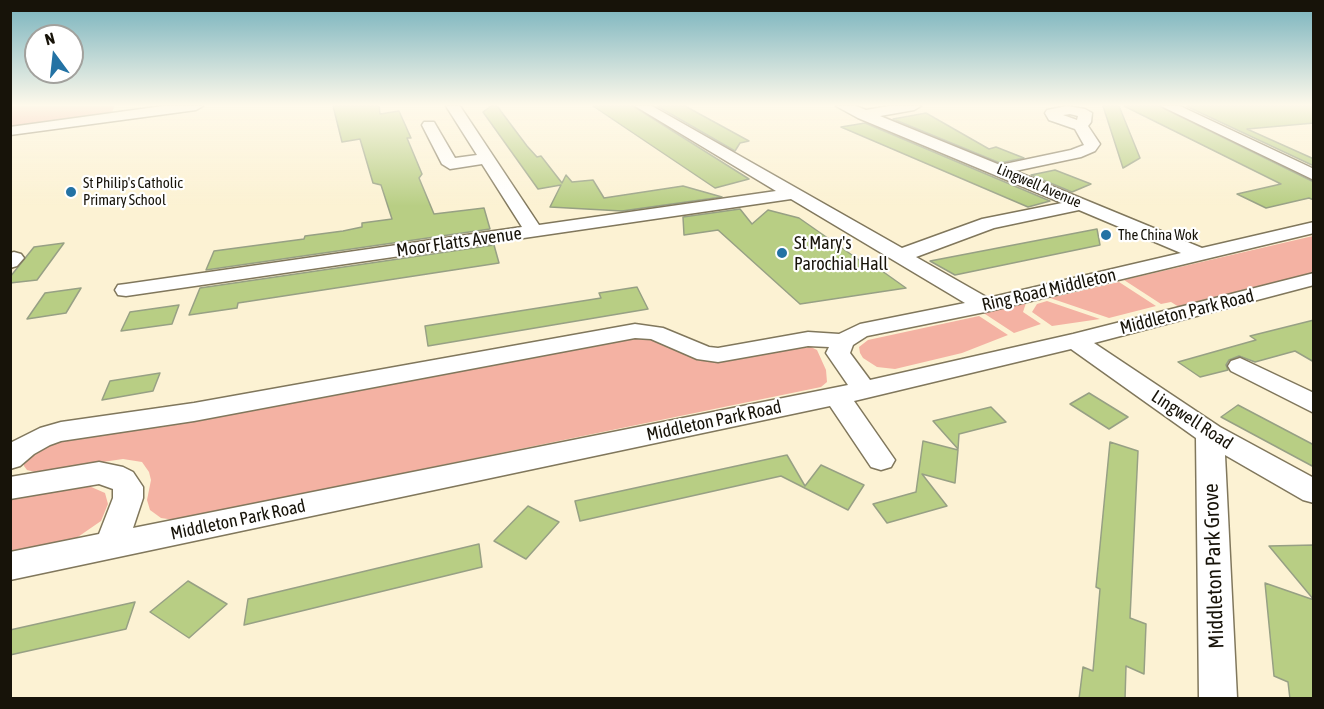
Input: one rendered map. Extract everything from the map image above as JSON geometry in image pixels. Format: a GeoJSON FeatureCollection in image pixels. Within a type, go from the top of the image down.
{"type":"FeatureCollection","features":[{"type":"Feature","properties":{"kind":"street"},"geometry":{"type":"LineString","coordinates":[[437,139],[450,164],[487,158]]}},
{"type":"Feature","properties":{"kind":"street"},"geometry":{"type":"LineString","coordinates":[[475,139],[534,231]]}},
{"type":"Feature","properties":{"kind":"street"},"geometry":{"type":"LineString","coordinates":[[698,139],[985,305]]}},
{"type":"Feature","properties":{"kind":"street","name":"Lingwell Avenue"},"geometry":{"type":"LineString","coordinates":[[923,139],[1201,254]]}},
{"type":"Feature","properties":{"kind":"street"},"geometry":{"type":"LineString","coordinates":[[999,170],[1084,152],[1092,144],[1089,139]]}},
{"type":"Feature","properties":{"kind":"street"},"geometry":{"type":"LineString","coordinates":[[1238,139],[1314,175]]}},
{"type":"Feature","properties":{"kind":"street","name":"Moor Flatts Avenue"},"geometry":{"type":"LineString","coordinates":[[126,291],[792,194]]}},
{"type":"Feature","properties":{"kind":"street"},"geometry":{"type":"LineString","coordinates":[[899,256],[989,223],[1081,204]]}},
{"type":"Feature","properties":{"kind":"street","name":"Ring Road Middleton"},"geometry":{"type":"LineString","coordinates":[[843,341],[860,331],[985,305],[1314,227]]}},
{"type":"Feature","properties":{"kind":"street","name":"Middleton Park Road"},"geometry":{"type":"LineString","coordinates":[[10,566],[851,393],[1075,341],[1314,279]]}},
{"type":"Feature","properties":{"kind":"street"},"geometry":{"type":"LineString","coordinates":[[10,459],[24,447],[61,432],[194,412],[635,331],[656,333],[705,354],[718,354],[808,339],[843,341],[838,353],[851,393],[881,460]]}},
{"type":"Feature","properties":{"kind":"street","name":"Lingwell Road"},"geometry":{"type":"LineString","coordinates":[[1075,341],[1210,434],[1314,492]]}},
{"type":"Feature","properties":{"kind":"street"},"geometry":{"type":"LineString","coordinates":[[1240,366],[1309,397]]}},
{"type":"Feature","properties":{"kind":"street","name":"Middleton Park Grove"},"geometry":{"type":"LineString","coordinates":[[1210,434],[1218,699]]}},
{"type":"Feature","properties":{"kind":"street"},"geometry":{"type":"LineString","coordinates":[[10,488],[99,473],[113,475],[123,480],[128,487],[128,498],[110,546]]}},
{"type":"Feature","properties":{"kind":"shaded area"},"geometry":{"type":"Polygon","coordinates":[[[1313,236],[1313,273],[1179,307],[1171,302],[1161,304],[1124,280],[1313,236]]]}},
{"type":"Feature","properties":{"kind":"shaded area"},"geometry":{"type":"Polygon","coordinates":[[[1119,282],[1156,306],[1109,318],[1050,298],[1119,282]]]}},
{"type":"Feature","properties":{"kind":"shaded area"},"geometry":{"type":"Polygon","coordinates":[[[1047,301],[1100,319],[1052,326],[1032,312],[1037,304],[1047,301]]]}},
{"type":"Feature","properties":{"kind":"shaded area"},"geometry":{"type":"Polygon","coordinates":[[[1026,303],[1023,312],[1041,324],[1014,333],[982,312],[1026,303]]]}},
{"type":"Feature","properties":{"kind":"shaded area"},"geometry":{"type":"Polygon","coordinates":[[[979,316],[1008,335],[962,353],[895,369],[877,367],[863,358],[860,353],[859,347],[868,340],[979,316]]]}},
{"type":"Feature","properties":{"kind":"shaded area"},"geometry":{"type":"Polygon","coordinates":[[[636,337],[653,339],[708,361],[811,347],[817,350],[826,370],[827,382],[821,387],[175,520],[161,518],[150,510],[147,500],[151,480],[142,462],[123,459],[35,472],[27,470],[24,466],[24,459],[54,441],[394,384],[636,337]]]}},
{"type":"Feature","properties":{"kind":"shaded area"},"geometry":{"type":"Polygon","coordinates":[[[73,486],[89,486],[105,493],[108,504],[101,521],[72,541],[11,552],[11,497],[73,486]]]}},
{"type":"Feature","properties":{"kind":"building"},"geometry":{"type":"Polygon","coordinates":[[[341,139],[359,139],[342,142],[341,139]]]}},
{"type":"Feature","properties":{"kind":"building"},"geometry":{"type":"Polygon","coordinates":[[[360,139],[407,139],[422,174],[419,178],[434,214],[484,208],[490,229],[206,270],[214,251],[304,239],[305,236],[362,227],[362,223],[392,219],[381,185],[373,183],[360,139]]]}},
{"type":"Feature","properties":{"kind":"building"},"geometry":{"type":"Polygon","coordinates":[[[502,139],[522,139],[537,157],[541,156],[562,183],[566,175],[572,182],[593,180],[604,198],[683,186],[722,197],[622,211],[550,207],[561,185],[538,189],[502,139]]]}},
{"type":"Feature","properties":{"kind":"building"},"geometry":{"type":"Polygon","coordinates":[[[642,139],[686,139],[749,179],[715,188],[642,139]]]}},
{"type":"Feature","properties":{"kind":"building"},"geometry":{"type":"Polygon","coordinates":[[[714,139],[749,141],[740,143],[735,151],[714,139]]]}},
{"type":"Feature","properties":{"kind":"building"},"geometry":{"type":"Polygon","coordinates":[[[869,139],[903,139],[1050,201],[1028,207],[869,139]]]}},
{"type":"Feature","properties":{"kind":"building"},"geometry":{"type":"Polygon","coordinates":[[[942,139],[972,139],[989,149],[996,147],[1024,158],[1000,163],[942,139]]]}},
{"type":"Feature","properties":{"kind":"building"},"geometry":{"type":"Polygon","coordinates":[[[1114,139],[1132,139],[1140,158],[1123,168],[1114,139]]]}},
{"type":"Feature","properties":{"kind":"building"},"geometry":{"type":"Polygon","coordinates":[[[1191,139],[1226,139],[1314,182],[1314,200],[1309,198],[1266,208],[1237,194],[1281,184],[1191,139]]]}},
{"type":"Feature","properties":{"kind":"building"},"geometry":{"type":"Polygon","coordinates":[[[1257,139],[1270,139],[1314,159],[1314,166],[1257,139]]]}},
{"type":"Feature","properties":{"kind":"building"},"geometry":{"type":"Polygon","coordinates":[[[1055,170],[1091,184],[1072,192],[1031,175],[1055,170]]]}},
{"type":"Feature","properties":{"kind":"building"},"geometry":{"type":"Polygon","coordinates":[[[740,209],[752,224],[768,210],[799,218],[862,262],[868,261],[906,288],[800,304],[718,230],[684,235],[683,217],[740,209]]]}},
{"type":"Feature","properties":{"kind":"building"},"geometry":{"type":"Polygon","coordinates":[[[1097,229],[1100,245],[955,275],[930,261],[1097,229]]]}},
{"type":"Feature","properties":{"kind":"building"},"geometry":{"type":"Polygon","coordinates":[[[64,243],[37,280],[10,283],[10,277],[34,247],[64,243]]]}},
{"type":"Feature","properties":{"kind":"building"},"geometry":{"type":"Polygon","coordinates":[[[494,245],[499,263],[238,303],[237,308],[189,315],[200,288],[494,245]]]}},
{"type":"Feature","properties":{"kind":"building"},"geometry":{"type":"Polygon","coordinates":[[[637,287],[648,309],[428,346],[425,326],[601,298],[599,293],[637,287]]]}},
{"type":"Feature","properties":{"kind":"building"},"geometry":{"type":"Polygon","coordinates":[[[81,288],[66,313],[27,319],[45,293],[81,288]]]}},
{"type":"Feature","properties":{"kind":"building"},"geometry":{"type":"Polygon","coordinates":[[[179,305],[172,324],[121,331],[130,312],[179,305]]]}},
{"type":"Feature","properties":{"kind":"building"},"geometry":{"type":"Polygon","coordinates":[[[1314,320],[1314,362],[1295,351],[1255,362],[1239,356],[1229,360],[1226,365],[1228,370],[1200,377],[1178,362],[1256,340],[1250,336],[1314,320]]]}},
{"type":"Feature","properties":{"kind":"building"},"geometry":{"type":"Polygon","coordinates":[[[160,373],[153,391],[102,400],[110,381],[160,373]]]}},
{"type":"Feature","properties":{"kind":"building"},"geometry":{"type":"Polygon","coordinates":[[[1089,393],[1128,417],[1109,429],[1070,404],[1089,393]]]}},
{"type":"Feature","properties":{"kind":"building"},"geometry":{"type":"Polygon","coordinates":[[[1238,405],[1314,445],[1314,467],[1221,417],[1238,405]]]}},
{"type":"Feature","properties":{"kind":"building"},"geometry":{"type":"Polygon","coordinates":[[[991,407],[1006,422],[959,434],[958,449],[933,421],[991,407]]]}},
{"type":"Feature","properties":{"kind":"building"},"geometry":{"type":"Polygon","coordinates":[[[923,441],[958,450],[955,483],[922,474],[947,506],[887,523],[873,504],[916,492],[923,441]]]}},
{"type":"Feature","properties":{"kind":"building"},"geometry":{"type":"Polygon","coordinates":[[[1110,442],[1138,451],[1130,618],[1146,624],[1144,674],[1126,666],[1125,699],[1079,699],[1083,667],[1093,671],[1100,589],[1096,587],[1110,442]]]}},
{"type":"Feature","properties":{"kind":"building"},"geometry":{"type":"Polygon","coordinates":[[[787,455],[805,486],[821,465],[864,485],[848,510],[781,476],[580,521],[575,501],[787,455]]]}},
{"type":"Feature","properties":{"kind":"building"},"geometry":{"type":"Polygon","coordinates":[[[528,506],[559,522],[526,559],[494,541],[528,506]]]}},
{"type":"Feature","properties":{"kind":"building"},"geometry":{"type":"Polygon","coordinates":[[[479,544],[482,567],[244,625],[248,599],[479,544]]]}},
{"type":"Feature","properties":{"kind":"building"},"geometry":{"type":"Polygon","coordinates":[[[1314,545],[1314,600],[1269,546],[1314,545]]]}},
{"type":"Feature","properties":{"kind":"building"},"geometry":{"type":"Polygon","coordinates":[[[188,581],[227,604],[189,638],[150,612],[188,581]]]}},
{"type":"Feature","properties":{"kind":"building"},"geometry":{"type":"Polygon","coordinates":[[[1265,583],[1314,600],[1314,699],[1290,699],[1288,682],[1274,676],[1265,583]]]}},
{"type":"Feature","properties":{"kind":"building"},"geometry":{"type":"Polygon","coordinates":[[[135,602],[126,629],[10,655],[10,630],[135,602]]]}},
{"type":"Feature","properties":{"kind":"place","name":"St Philip's Catholic Primary School"},"geometry":{"type":"Point","coordinates":[71,192]}},
{"type":"Feature","properties":{"kind":"place","name":"The China Wok"},"geometry":{"type":"Point","coordinates":[1106,235]}},
{"type":"Feature","properties":{"kind":"place","name":"St Mary's Parochial Hall"},"geometry":{"type":"Point","coordinates":[782,253]}}]}
